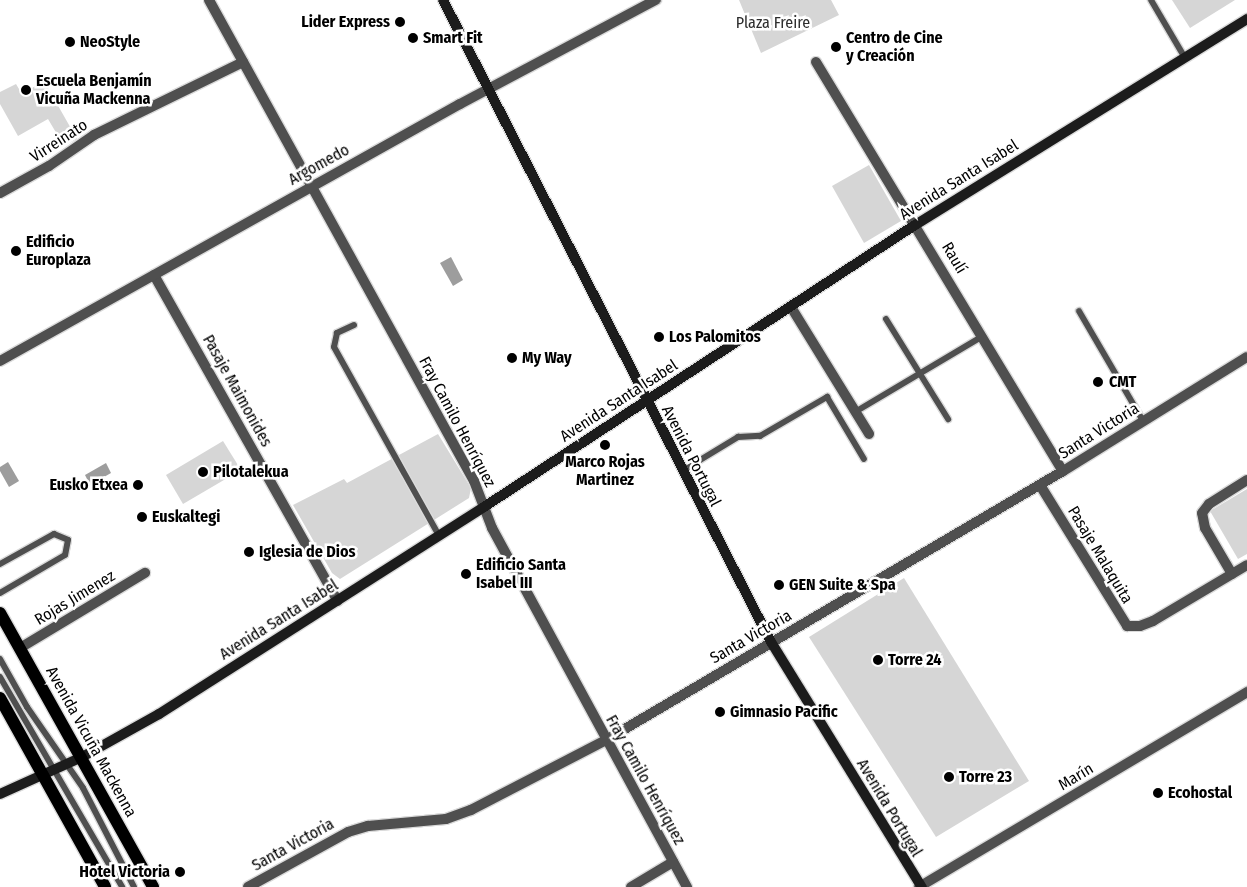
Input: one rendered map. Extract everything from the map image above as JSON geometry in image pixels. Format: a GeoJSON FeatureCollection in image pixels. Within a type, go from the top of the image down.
{"type":"FeatureCollection","features":[{"type":"Feature","properties":{"kind":"main road","name":"Avenida Portugal"},"geometry":{"type":"LineString","coordinates":[[443,0],[646,401],[771,642],[921,887]]}},
{"type":"Feature","properties":{"kind":"main road","name":"Avenida Santa Isabel"},"geometry":{"type":"LineString","coordinates":[[0,794],[55,770],[130,732],[484,507],[915,226],[1247,19]]}},
{"type":"Feature","properties":{"kind":"main road","name":"Avenida Vicuña Mackenna"},"geometry":{"type":"LineString","coordinates":[[0,613],[153,887]]}},
{"type":"Feature","properties":{"kind":"main road"},"geometry":{"type":"LineString","coordinates":[[0,698],[105,887]]}},
{"type":"Feature","properties":{"kind":"street","name":"Fray Camilo Henríquez"},"geometry":{"type":"LineString","coordinates":[[209,0],[474,481],[484,507],[606,740],[687,887]]}},
{"type":"Feature","properties":{"kind":"street","name":"Argomedo"},"geometry":{"type":"LineString","coordinates":[[0,362],[312,186],[488,89],[656,0]]}},
{"type":"Feature","properties":{"kind":"street","name":"Virreinato"},"geometry":{"type":"LineString","coordinates":[[0,194],[49,166],[94,135],[243,62]]}},
{"type":"Feature","properties":{"kind":"street","name":"Raulí"},"geometry":{"type":"LineString","coordinates":[[816,62],[1063,471]]}},
{"type":"Feature","properties":{"kind":"street","name":"Pasaje Maimonides"},"geometry":{"type":"LineString","coordinates":[[154,274],[338,601]]}},
{"type":"Feature","properties":{"kind":"street"},"geometry":{"type":"LineString","coordinates":[[791,307],[869,434]]}},
{"type":"Feature","properties":{"kind":"street","name":"Santa Victoria"},"geometry":{"type":"LineString","coordinates":[[248,887],[348,832],[368,826],[446,819],[471,810],[606,740],[1040,485],[1247,357]]}},
{"type":"Feature","properties":{"kind":"street"},"geometry":{"type":"LineString","coordinates":[[1232,574],[1205,528],[1202,513],[1209,504],[1247,480]]}},
{"type":"Feature","properties":{"kind":"street","name":"Pasaje Malaquita"},"geometry":{"type":"LineString","coordinates":[[1040,485],[1127,626],[1140,626],[1153,621],[1247,565]]}},
{"type":"Feature","properties":{"kind":"street","name":"Rojas Jimenez"},"geometry":{"type":"LineString","coordinates":[[20,648],[145,573]]}},
{"type":"Feature","properties":{"kind":"street","name":"Marín"},"geometry":{"type":"LineString","coordinates":[[921,887],[1247,692]]}},
{"type":"Feature","properties":{"kind":"street"},"geometry":{"type":"LineString","coordinates":[[631,887],[673,862]]}},
{"type":"Feature","properties":{"kind":"lane"},"geometry":{"type":"LineString","coordinates":[[1151,0],[1185,58]]}},
{"type":"Feature","properties":{"kind":"lane"},"geometry":{"type":"LineString","coordinates":[[1079,311],[1143,421]]}},
{"type":"Feature","properties":{"kind":"lane"},"geometry":{"type":"LineString","coordinates":[[886,319],[948,419]]}},
{"type":"Feature","properties":{"kind":"lane"},"geometry":{"type":"LineString","coordinates":[[354,325],[337,333],[334,347],[439,536]]}},
{"type":"Feature","properties":{"kind":"lane"},"geometry":{"type":"LineString","coordinates":[[856,412],[983,336]]}},
{"type":"Feature","properties":{"kind":"lane"},"geometry":{"type":"LineString","coordinates":[[682,471],[738,437],[760,436],[827,397],[864,459]]}},
{"type":"Feature","properties":{"kind":"lane"},"geometry":{"type":"LineString","coordinates":[[0,564],[54,534],[68,540],[65,555],[0,593]]}},
{"type":"Feature","properties":{"kind":"lane"},"geometry":{"type":"LineString","coordinates":[[0,659],[27,707],[89,798],[134,887]]}},
{"type":"Feature","properties":{"kind":"lane"},"geometry":{"type":"LineString","coordinates":[[0,677],[122,887]]}},
{"type":"Feature","properties":{"kind":"green space","name":"Plaza Freire"},"geometry":{"type":"Polygon","coordinates":[[[739,0],[831,0],[839,15],[761,53],[739,0]]]}},
{"type":"Feature","properties":{"kind":"green space"},"geometry":{"type":"Polygon","coordinates":[[[1172,0],[1235,0],[1190,28],[1172,0]]]}},
{"type":"Feature","properties":{"kind":"green space"},"geometry":{"type":"Polygon","coordinates":[[[44,81],[77,139],[64,146],[48,119],[18,136],[0,104],[0,92],[16,84],[22,94],[44,81]]]}},
{"type":"Feature","properties":{"kind":"green space"},"geometry":{"type":"Polygon","coordinates":[[[869,165],[901,221],[864,243],[832,186],[869,165]]]}},
{"type":"Feature","properties":{"kind":"green space"},"geometry":{"type":"Polygon","coordinates":[[[438,434],[471,488],[469,498],[340,579],[332,573],[293,505],[344,479],[347,483],[438,434]]]}},
{"type":"Feature","properties":{"kind":"green space","name":"Pilotalekua"},"geometry":{"type":"Polygon","coordinates":[[[223,441],[241,470],[183,504],[166,475],[223,441]]]}},
{"type":"Feature","properties":{"kind":"green space"},"geometry":{"type":"Polygon","coordinates":[[[1247,489],[1247,554],[1238,559],[1210,511],[1247,489]]]}},
{"type":"Feature","properties":{"kind":"green space"},"geometry":{"type":"Polygon","coordinates":[[[904,578],[1029,781],[936,837],[809,637],[904,578]]]}},
{"type":"Feature","properties":{"kind":"shaded area"},"geometry":{"type":"Polygon","coordinates":[[[451,257],[463,280],[453,286],[440,263],[451,257]]]}},
{"type":"Feature","properties":{"kind":"shaded area"},"geometry":{"type":"Polygon","coordinates":[[[8,462],[19,481],[9,487],[0,471],[0,467],[8,462]]]}},
{"type":"Feature","properties":{"kind":"shaded area"},"geometry":{"type":"Polygon","coordinates":[[[106,463],[111,473],[90,485],[85,475],[106,463]]]}},
{"type":"Feature","properties":{"kind":"place","name":"Lider Express"},"geometry":{"type":"Point","coordinates":[400,22]}},
{"type":"Feature","properties":{"kind":"place","name":"Smart Fit"},"geometry":{"type":"Point","coordinates":[413,38]}},
{"type":"Feature","properties":{"kind":"place","name":"NeoStyle"},"geometry":{"type":"Point","coordinates":[70,42]}},
{"type":"Feature","properties":{"kind":"place","name":"Centro de Cine y Creación"},"geometry":{"type":"Point","coordinates":[836,47]}},
{"type":"Feature","properties":{"kind":"place","name":"Escuela Benjamín Vicuña Mackenna"},"geometry":{"type":"Point","coordinates":[26,90]}},
{"type":"Feature","properties":{"kind":"place","name":"Edificio Europlaza"},"geometry":{"type":"Point","coordinates":[16,251]}},
{"type":"Feature","properties":{"kind":"place","name":"Los Palomitos"},"geometry":{"type":"Point","coordinates":[659,337]}},
{"type":"Feature","properties":{"kind":"place","name":"My Way"},"geometry":{"type":"Point","coordinates":[512,358]}},
{"type":"Feature","properties":{"kind":"place","name":"CMT"},"geometry":{"type":"Point","coordinates":[1098,382]}},
{"type":"Feature","properties":{"kind":"place","name":"Marco Rojas Martinez"},"geometry":{"type":"Point","coordinates":[605,445]}},
{"type":"Feature","properties":{"kind":"place","name":"Pilotalekua"},"geometry":{"type":"Point","coordinates":[203,472]}},
{"type":"Feature","properties":{"kind":"place","name":"Eusko Etxea"},"geometry":{"type":"Point","coordinates":[138,485]}},
{"type":"Feature","properties":{"kind":"place","name":"Euskaltegi"},"geometry":{"type":"Point","coordinates":[142,517]}},
{"type":"Feature","properties":{"kind":"place","name":"Iglesia de Dios"},"geometry":{"type":"Point","coordinates":[249,552]}},
{"type":"Feature","properties":{"kind":"place","name":"Edificio Santa Isabel III"},"geometry":{"type":"Point","coordinates":[466,574]}},
{"type":"Feature","properties":{"kind":"place","name":"GEN Suite & Spa"},"geometry":{"type":"Point","coordinates":[779,585]}},
{"type":"Feature","properties":{"kind":"place","name":"Torre 24"},"geometry":{"type":"Point","coordinates":[878,660]}},
{"type":"Feature","properties":{"kind":"place","name":"Gimnasio Pacific"},"geometry":{"type":"Point","coordinates":[720,712]}},
{"type":"Feature","properties":{"kind":"place","name":"Torre 23"},"geometry":{"type":"Point","coordinates":[949,777]}},
{"type":"Feature","properties":{"kind":"place","name":"Ecohostal"},"geometry":{"type":"Point","coordinates":[1158,793]}},
{"type":"Feature","properties":{"kind":"place","name":"Hotel Victoria"},"geometry":{"type":"Point","coordinates":[180,872]}}]}
